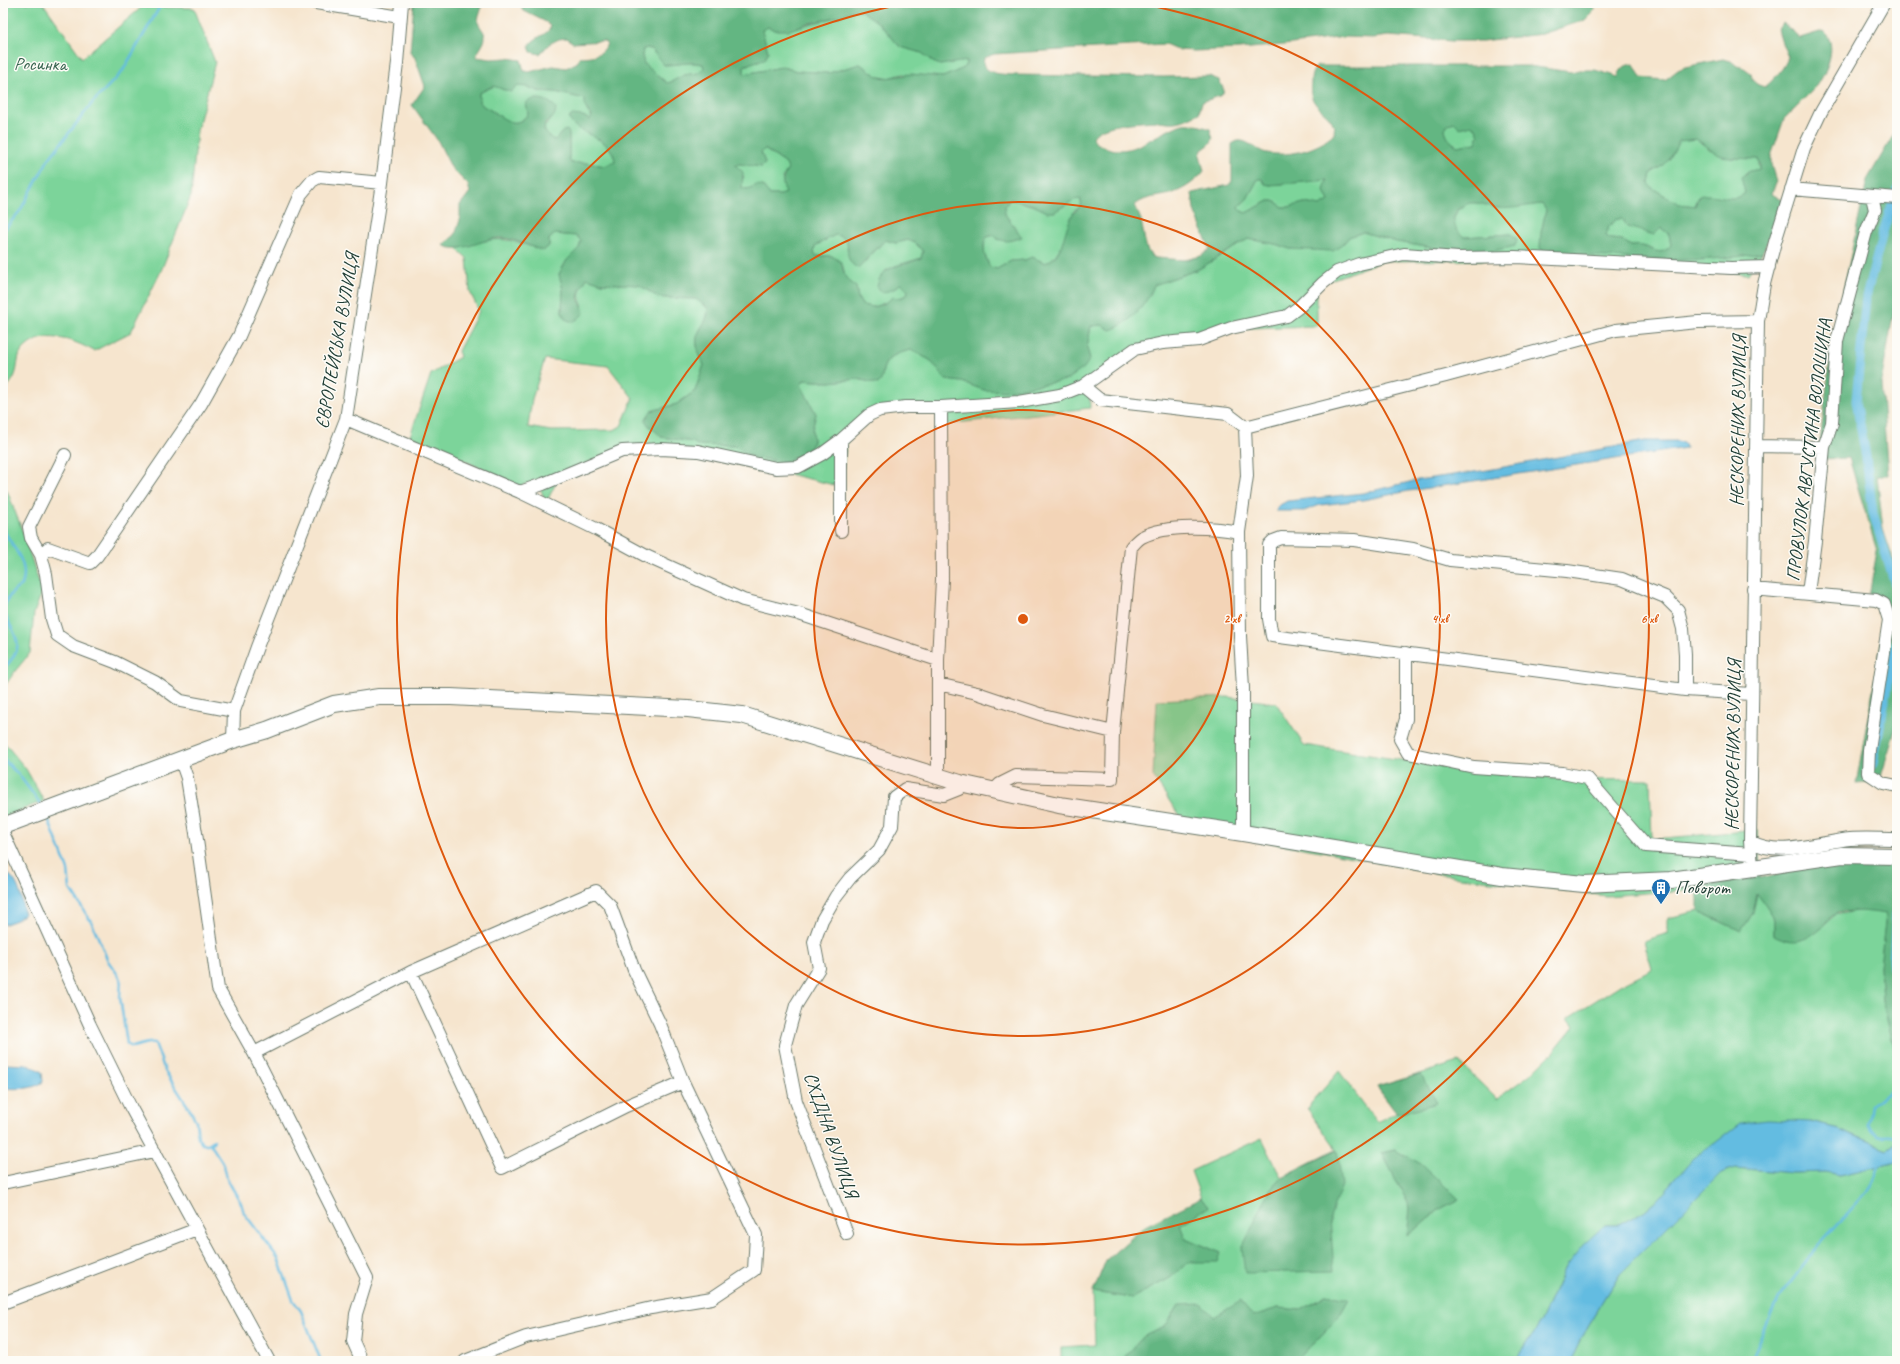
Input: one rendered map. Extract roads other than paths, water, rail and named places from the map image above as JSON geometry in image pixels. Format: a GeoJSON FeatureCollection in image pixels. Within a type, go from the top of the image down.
{"type":"FeatureCollection","features":[{"type":"Feature","properties":{"kind":"main road"},"geometry":{"type":"LineString","coordinates":[[3,826],[233,740],[267,730],[334,704],[371,698],[452,697],[688,709],[742,715],[960,783],[1059,805],[1242,833],[1502,876],[1584,884],[1671,880],[1752,861],[1842,855],[1897,856]]}},
{"type":"Feature","properties":{"kind":"street"},"geometry":{"type":"LineString","coordinates":[[316,3],[400,17]]}},
{"type":"Feature","properties":{"kind":"street","name":"ЄВРОПЕЙСЬКА ВУЛИЦЯ"},"geometry":{"type":"LineString","coordinates":[[233,740],[234,711],[257,647],[346,419],[382,183],[397,63],[402,3]]}},
{"type":"Feature","properties":{"kind":"street","name":"НЕСКОРЕНИХ ВУЛИЦЯ"},"geometry":{"type":"LineString","coordinates":[[1752,861],[1750,841],[1751,694],[1758,321],[1769,267],[1791,189],[1812,130],[1884,3]]}},
{"type":"Feature","properties":{"kind":"street"},"geometry":{"type":"LineString","coordinates":[[41,554],[48,548],[90,563],[97,556],[201,404],[239,336],[301,194],[312,181],[319,177],[382,183]]}},
{"type":"Feature","properties":{"kind":"street"},"geometry":{"type":"LineString","coordinates":[[1791,189],[1897,198]]}},
{"type":"Feature","properties":{"kind":"street","name":"ПРОВУЛОК АВГУСТИНА ВОЛОШИНА"},"geometry":{"type":"LineString","coordinates":[[1808,593],[1815,541],[1824,447],[1832,423],[1837,341],[1866,232],[1875,210],[1872,197]]}},
{"type":"Feature","properties":{"kind":"street"},"geometry":{"type":"LineString","coordinates":[[520,492],[622,451],[661,449],[698,451],[776,468],[798,467],[822,454],[841,440],[869,415],[880,410],[906,407],[941,407],[1026,401],[1060,395],[1083,386],[1135,349],[1163,343],[1198,340],[1231,328],[1287,316],[1337,272],[1359,264],[1404,254],[1458,258],[1523,257],[1731,268],[1769,267]]}},
{"type":"Feature","properties":{"kind":"street"},"geometry":{"type":"LineString","coordinates":[[1245,427],[1446,376],[1616,330],[1698,322],[1758,321]]}},
{"type":"Feature","properties":{"kind":"street"},"geometry":{"type":"LineString","coordinates":[[1083,386],[1100,400],[1228,414],[1245,427]]}},
{"type":"Feature","properties":{"kind":"street"},"geometry":{"type":"LineString","coordinates":[[938,775],[938,660],[942,579],[941,407]]}},
{"type":"Feature","properties":{"kind":"street"},"geometry":{"type":"LineString","coordinates":[[346,419],[520,492],[596,529],[648,557],[743,600],[799,614],[938,660]]}},
{"type":"Feature","properties":{"kind":"street"},"geometry":{"type":"LineString","coordinates":[[1242,833],[1243,688],[1240,636],[1239,532],[1247,476],[1245,427]]}},
{"type":"Feature","properties":{"kind":"street"},"geometry":{"type":"LineString","coordinates":[[841,440],[841,531]]}},
{"type":"Feature","properties":{"kind":"street"},"geometry":{"type":"LineString","coordinates":[[1756,446],[1824,447]]}},
{"type":"Feature","properties":{"kind":"street"},"geometry":{"type":"LineString","coordinates":[[65,455],[29,527],[31,538],[41,554],[46,574],[52,619],[57,635],[73,646],[115,662],[155,682],[181,701],[234,711]]}},
{"type":"Feature","properties":{"kind":"street"},"geometry":{"type":"LineString","coordinates":[[994,790],[1000,784],[1016,776],[1112,779],[1112,732],[1131,547],[1142,537],[1173,529],[1221,529],[1239,532]]}},
{"type":"Feature","properties":{"kind":"street"},"geometry":{"type":"LineString","coordinates":[[1685,690],[1683,629],[1678,610],[1665,597],[1622,579],[1567,570],[1450,560],[1413,549],[1354,540],[1281,538],[1268,545],[1268,618],[1272,636],[1685,690],[1751,694]]}},
{"type":"Feature","properties":{"kind":"street"},"geometry":{"type":"LineString","coordinates":[[1753,589],[1876,600],[1884,604],[1889,620],[1869,750],[1868,773],[1884,783],[1897,786]]}},
{"type":"Feature","properties":{"kind":"street"},"geometry":{"type":"LineString","coordinates":[[1406,653],[1406,719],[1400,739],[1408,753],[1474,767],[1562,773],[1587,778],[1646,846],[1752,861]]}},
{"type":"Feature","properties":{"kind":"street"},"geometry":{"type":"LineString","coordinates":[[938,684],[978,693],[1043,715],[1112,732]]}},
{"type":"Feature","properties":{"kind":"street"},"geometry":{"type":"LineString","coordinates":[[181,760],[187,778],[194,818],[218,989],[254,1053],[366,1278],[356,1314],[353,1341],[362,1361]]}},
{"type":"Feature","properties":{"kind":"street","name":"СХІДНА ВУЛИЦЯ"},"geometry":{"type":"LineString","coordinates":[[847,1234],[796,1101],[785,1045],[796,1005],[819,968],[814,942],[822,920],[836,896],[850,878],[879,850],[892,826],[894,797],[905,789],[944,795],[959,789],[960,783]]}},
{"type":"Feature","properties":{"kind":"street"},"geometry":{"type":"LineString","coordinates":[[3,833],[90,1025],[130,1108],[155,1151],[269,1361]]}},
{"type":"Feature","properties":{"kind":"street"},"geometry":{"type":"LineString","coordinates":[[1750,841],[1766,848],[1791,848],[1849,840],[1897,839]]}},
{"type":"Feature","properties":{"kind":"street"},"geometry":{"type":"LineString","coordinates":[[254,1053],[411,972],[596,891],[610,905],[634,970],[660,1024],[683,1082],[756,1236],[754,1270],[712,1298],[651,1308],[526,1337],[465,1361]]}},
{"type":"Feature","properties":{"kind":"street"},"geometry":{"type":"LineString","coordinates":[[411,972],[502,1168],[626,1106],[683,1082]]}},
{"type":"Feature","properties":{"kind":"street"},"geometry":{"type":"LineString","coordinates":[[3,1183],[155,1151]]}},
{"type":"Feature","properties":{"kind":"street"},"geometry":{"type":"LineString","coordinates":[[3,1303],[197,1229]]}},
{"type":"Feature","properties":{"kind":"water"},"geometry":{"type":"Polygon","coordinates":[[[1645,441],[1678,441],[1685,444],[1686,448],[1409,491],[1363,500],[1320,505],[1304,511],[1276,511],[1278,506],[1287,501],[1363,493],[1418,480],[1488,470],[1645,441]]]}},
{"type":"Feature","properties":{"kind":"water"},"geometry":{"type":"Polygon","coordinates":[[[3,871],[9,874],[19,889],[24,914],[17,920],[3,925],[3,871]]]}},
{"type":"Feature","properties":{"kind":"water"},"geometry":{"type":"Polygon","coordinates":[[[3,1064],[30,1065],[42,1072],[43,1082],[29,1088],[3,1088],[3,1064]]]}},
{"type":"Feature","properties":{"kind":"water"},"geometry":{"type":"Polygon","coordinates":[[[1768,1120],[1810,1122],[1839,1129],[1888,1149],[1897,1143],[1897,1162],[1840,1175],[1825,1172],[1794,1173],[1735,1168],[1721,1173],[1620,1274],[1588,1326],[1571,1361],[1515,1361],[1541,1321],[1565,1267],[1583,1245],[1605,1225],[1619,1225],[1644,1211],[1655,1202],[1694,1158],[1740,1123],[1768,1120]]]}},
{"type":"Feature","properties":{"kind":"waterway"},"geometry":{"type":"LineString","coordinates":[[3,231],[20,211],[48,160],[93,102],[122,72],[162,3]]}},
{"type":"Feature","properties":{"kind":"waterway"},"geometry":{"type":"LineString","coordinates":[[1897,189],[1884,229],[1866,297],[1856,401],[1866,457],[1873,513],[1897,591]]}},
{"type":"Feature","properties":{"kind":"waterway"},"geometry":{"type":"LineString","coordinates":[[3,528],[19,555],[24,569],[22,585],[10,595],[3,610],[17,640],[16,653],[3,669]]}},
{"type":"Feature","properties":{"kind":"waterway"},"geometry":{"type":"LineString","coordinates":[[1873,764],[1897,639]]}},
{"type":"Feature","properties":{"kind":"waterway"},"geometry":{"type":"LineString","coordinates":[[3,759],[19,775],[42,806]]}},
{"type":"Feature","properties":{"kind":"waterway"},"geometry":{"type":"LineString","coordinates":[[47,816],[68,870],[70,889],[92,923],[108,961],[121,979],[120,997],[127,1044],[132,1047],[146,1043],[155,1043],[165,1071],[196,1121],[198,1138],[202,1144],[208,1144],[214,1140],[211,1145],[224,1165],[227,1179],[241,1203],[244,1213],[278,1258],[293,1300],[301,1311],[321,1361]]}},
{"type":"Feature","properties":{"kind":"waterway"},"geometry":{"type":"LineString","coordinates":[[1893,913],[1890,960],[1897,1024]]}},
{"type":"Feature","properties":{"kind":"waterway"},"geometry":{"type":"LineString","coordinates":[[1897,1087],[1871,1106],[1868,1124],[1872,1131],[1879,1137],[1892,1137],[1897,1139]]}},
{"type":"Feature","properties":{"kind":"waterway"},"geometry":{"type":"LineString","coordinates":[[1750,1361],[1778,1299],[1823,1240],[1867,1192],[1872,1184],[1879,1163]]}},
{"type":"Feature","properties":{"kind":"place","name":"Поворот"},"geometry":{"type":"Point","coordinates":[1661,905]}},
{"type":"Feature","properties":{"kind":"park label","name":"Росинка"},"geometry":{"type":"Point","coordinates":[40,64]}}]}
